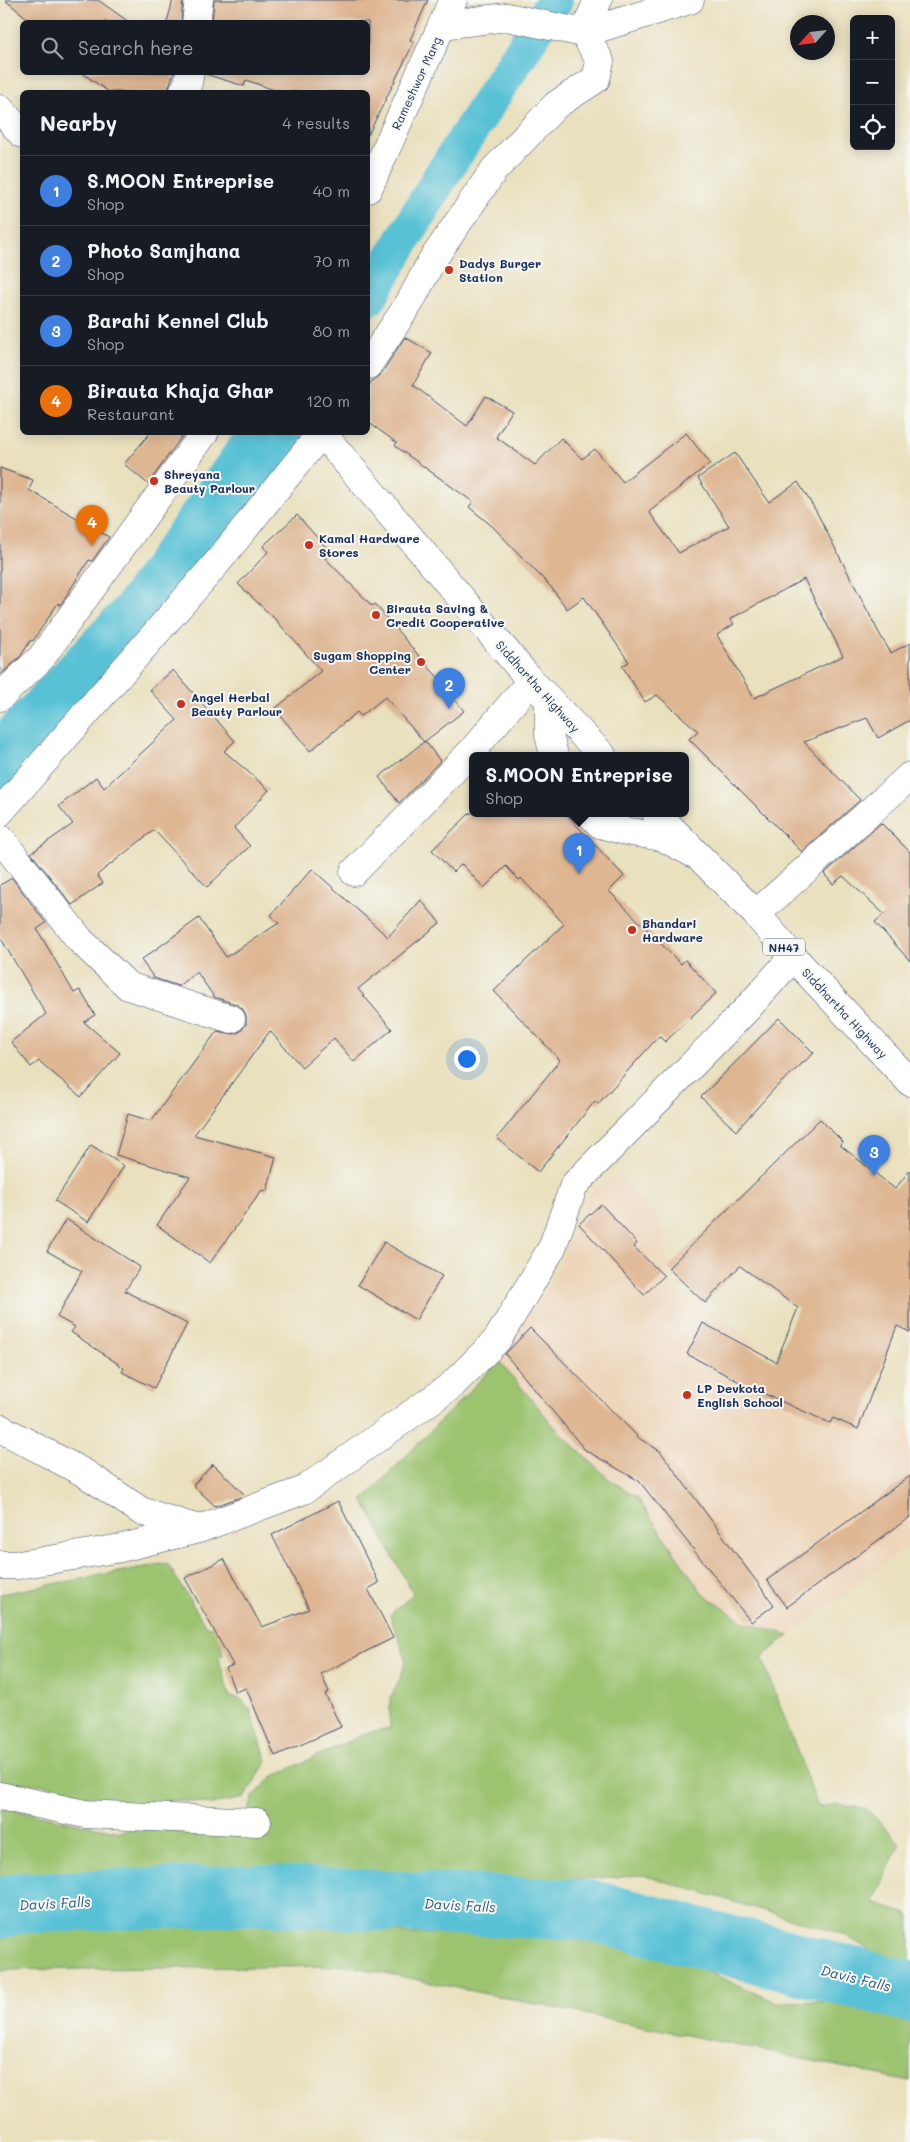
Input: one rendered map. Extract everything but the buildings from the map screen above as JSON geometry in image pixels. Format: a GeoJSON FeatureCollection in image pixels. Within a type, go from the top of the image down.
{"type":"FeatureCollection","features":[{"type":"Feature","properties":{"kind":"main road"},"geometry":{"type":"LineString","coordinates":[[196,20],[199,0]]}},
{"type":"Feature","properties":{"kind":"main road"},"geometry":{"type":"LineString","coordinates":[[442,25],[453,0]]}},
{"type":"Feature","properties":{"kind":"main road"},"geometry":{"type":"LineString","coordinates":[[582,33],[598,0]]}},
{"type":"Feature","properties":{"kind":"main road"},"geometry":{"type":"LineString","coordinates":[[582,33],[690,0]]}},
{"type":"Feature","properties":{"kind":"main road","name":"Rameshwor Marg"},"geometry":{"type":"LineString","coordinates":[[370,185],[442,25],[507,16],[582,33]]}},
{"type":"Feature","properties":{"kind":"main road"},"geometry":{"type":"LineString","coordinates":[[370,362],[410,302],[431,262],[494,170],[556,105],[596,79],[600,61],[582,33]]}},
{"type":"Feature","properties":{"kind":"main road"},"geometry":{"type":"LineString","coordinates":[[184,90],[189,75]]}},
{"type":"Feature","properties":{"kind":"main road"},"geometry":{"type":"LineString","coordinates":[[0,109],[20,132]]}},
{"type":"Feature","properties":{"kind":"main road"},"geometry":{"type":"LineString","coordinates":[[0,697],[41,658],[202,435]]}},
{"type":"Feature","properties":{"kind":"main road"},"geometry":{"type":"LineString","coordinates":[[0,812],[216,564],[319,435]]}},
{"type":"Feature","properties":{"kind":"main road","name":"Siddhartha Highway"},"geometry":{"type":"LineString","coordinates":[[323,435],[540,690],[599,752]]}},
{"type":"Feature","properties":{"kind":"main road"},"geometry":{"type":"LineString","coordinates":[[540,690],[553,752]]}},
{"type":"Feature","properties":{"kind":"main road"},"geometry":{"type":"LineString","coordinates":[[471,752],[540,690]]}},
{"type":"Feature","properties":{"kind":"main road"},"geometry":{"type":"LineString","coordinates":[[354,872],[469,754]]}},
{"type":"Feature","properties":{"kind":"main road"},"geometry":{"type":"LineString","coordinates":[[756,914],[910,776]]}},
{"type":"Feature","properties":{"kind":"main road"},"geometry":{"type":"LineString","coordinates":[[593,817],[600,824],[625,831],[662,837],[696,855]]}},
{"type":"Feature","properties":{"kind":"main road","name":"Siddhartha Highway"},"geometry":{"type":"LineString","coordinates":[[660,817],[756,914],[793,957],[910,1082]]}},
{"type":"Feature","properties":{"kind":"main road"},"geometry":{"type":"LineString","coordinates":[[0,838],[80,940],[128,986],[231,1019]]}},
{"type":"Feature","properties":{"kind":"main road"},"geometry":{"type":"LineString","coordinates":[[0,1565],[19,1565],[121,1548],[200,1529],[304,1490],[451,1386],[497,1340],[552,1248],[574,1184],[745,1011],[793,957]]}},
{"type":"Feature","properties":{"kind":"main road"},"geometry":{"type":"LineString","coordinates":[[0,1428],[86,1474],[140,1511],[200,1529]]}},
{"type":"Feature","properties":{"kind":"main road"},"geometry":{"type":"LineString","coordinates":[[0,1796],[85,1814],[257,1822]]}},
{"type":"Feature","properties":{"kind":"shaded area","name":"LP Devkota English School"},"geometry":{"type":"Polygon","coordinates":[[[619,1175],[660,1221],[672,1289],[705,1305],[767,1354],[767,1363],[877,1407],[910,1423],[910,1545],[789,1635],[744,1622],[703,1594],[637,1497],[610,1480],[559,1432],[499,1361],[509,1329],[544,1295],[560,1264],[592,1189],[619,1175]]]}},
{"type":"Feature","properties":{"kind":"green space"},"geometry":{"type":"Polygon","coordinates":[[[499,1361],[559,1432],[610,1480],[637,1497],[703,1594],[744,1622],[789,1635],[762,1657],[818,1807],[837,1804],[867,1809],[900,1843],[873,1903],[910,1915],[910,1975],[843,1934],[643,1875],[403,1891],[272,1887],[53,1894],[0,1902],[0,1807],[120,1832],[155,1826],[239,1829],[254,1796],[272,1777],[366,1733],[390,1728],[390,1698],[401,1677],[406,1659],[390,1615],[413,1594],[363,1500],[499,1361]]]}},
{"type":"Feature","properties":{"kind":"green space"},"geometry":{"type":"Polygon","coordinates":[[[167,1563],[206,1626],[217,1628],[223,1655],[218,1657],[230,1697],[240,1698],[250,1709],[267,1761],[244,1798],[212,1804],[177,1800],[130,1805],[93,1799],[47,1785],[0,1781],[0,1594],[167,1563]]]}},
{"type":"Feature","properties":{"kind":"green space"},"geometry":{"type":"Polygon","coordinates":[[[12,1912],[276,1912],[409,1934],[490,1933],[601,1939],[700,1968],[776,2002],[878,2001],[910,2014],[910,2081],[350,1966],[0,1970],[0,1915],[12,1912]]]}},
{"type":"Feature","properties":{"kind":"waterway"},"geometry":{"type":"LineString","coordinates":[[370,296],[441,176],[555,0]]}},
{"type":"Feature","properties":{"kind":"waterway"},"geometry":{"type":"LineString","coordinates":[[0,765],[140,617],[270,435]]}},
{"type":"Feature","properties":{"kind":"waterway","name":"Davis Falls"},"geometry":{"type":"LineString","coordinates":[[0,1908],[19,1903],[263,1895],[594,1911],[910,1992]]}},
{"type":"Feature","properties":{"kind":"place","name":"Dadys Burger Station"},"geometry":{"type":"Point","coordinates":[449,270]}},
{"type":"Feature","properties":{"kind":"place","name":"Shreyana Beauty Parlour"},"geometry":{"type":"Point","coordinates":[154,481]}},
{"type":"Feature","properties":{"kind":"place","name":"Kamal Hardware Stores"},"geometry":{"type":"Point","coordinates":[309,545]}},
{"type":"Feature","properties":{"kind":"place","name":"Birauta Khaja Ghar"},"geometry":{"type":"Point","coordinates":[92,546]}},
{"type":"Feature","properties":{"kind":"place","name":"Birauta Saving & Credit Cooperative"},"geometry":{"type":"Point","coordinates":[376,615]}},
{"type":"Feature","properties":{"kind":"place","name":"Sugam Shopping Center"},"geometry":{"type":"Point","coordinates":[421,662]}},
{"type":"Feature","properties":{"kind":"place","name":"Angel Herbal Beauty Parlour"},"geometry":{"type":"Point","coordinates":[181,704]}},
{"type":"Feature","properties":{"kind":"place","name":"Photo Samjhana"},"geometry":{"type":"Point","coordinates":[449,709]}},
{"type":"Feature","properties":{"kind":"place","name":"S.MOON Entreprise"},"geometry":{"type":"Point","coordinates":[579,874]}},
{"type":"Feature","properties":{"kind":"place","name":"Bhandari Hardware"},"geometry":{"type":"Point","coordinates":[632,930]}},
{"type":"Feature","properties":{"kind":"place","name":"Barahi Kennel Club"},"geometry":{"type":"Point","coordinates":[874,1176]}},
{"type":"Feature","properties":{"kind":"place","name":"LP Devkota English School"},"geometry":{"type":"Point","coordinates":[687,1395]}}]}
